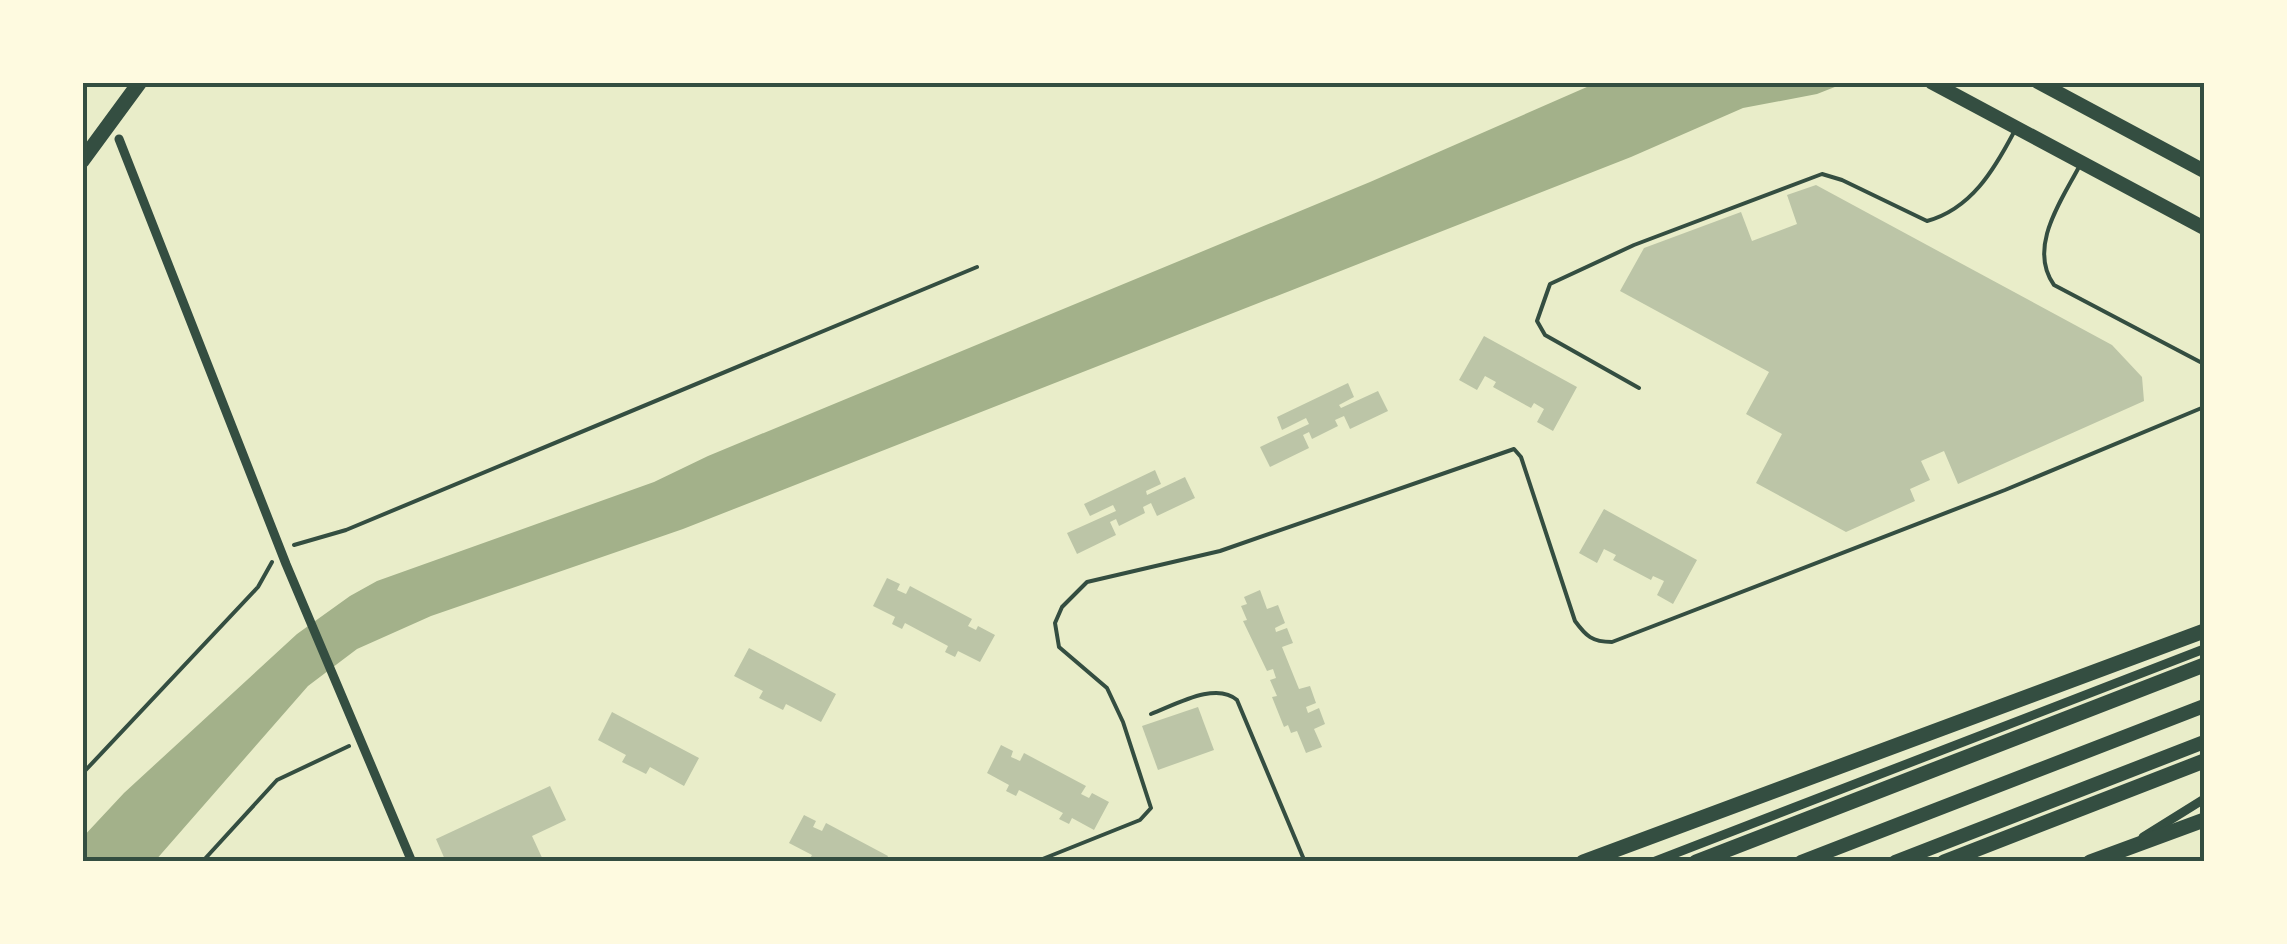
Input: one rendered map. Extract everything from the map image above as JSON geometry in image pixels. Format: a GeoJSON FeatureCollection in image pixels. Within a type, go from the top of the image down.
{"type":"FeatureCollection","features":[{"type":"Feature","properties":{"kind":"highway"},"geometry":{"type":"LineString","coordinates":[[82,161],[140,82]]}},
{"type":"Feature","properties":{"kind":"highway"},"geometry":{"type":"LineString","coordinates":[[1583,862],[2204,631]]}},
{"type":"Feature","properties":{"kind":"highway"},"geometry":{"type":"LineString","coordinates":[[1696,862],[2204,664]]}},
{"type":"Feature","properties":{"kind":"highway"},"geometry":{"type":"LineString","coordinates":[[1944,862],[2204,761]]}},
{"type":"Feature","properties":{"kind":"highway"},"geometry":{"type":"LineString","coordinates":[[2090,862],[2204,820]]}},
{"type":"Feature","properties":{"kind":"main road"},"geometry":{"type":"LineString","coordinates":[[1931,82],[2204,228]]}},
{"type":"Feature","properties":{"kind":"main road"},"geometry":{"type":"LineString","coordinates":[[2038,82],[2204,171]]}},
{"type":"Feature","properties":{"kind":"main road"},"geometry":{"type":"LineString","coordinates":[[1801,862],[2204,706]]}},
{"type":"Feature","properties":{"kind":"main road"},"geometry":{"type":"LineString","coordinates":[[1895,862],[2204,742]]}},
{"type":"Feature","properties":{"kind":"street"},"geometry":{"type":"LineString","coordinates":[[119,138],[286,564],[412,862]]}},
{"type":"Feature","properties":{"kind":"street"},"geometry":{"type":"LineString","coordinates":[[1653,862],[2204,649]]}},
{"type":"Feature","properties":{"kind":"street"},"geometry":{"type":"LineString","coordinates":[[2102,862],[2204,799]]}},
{"type":"Feature","properties":{"kind":"lane"},"geometry":{"type":"LineString","coordinates":[[1639,388],[1545,335],[1537,321],[1550,284],[1634,246],[1822,174],[1927,221],[1942,217],[1961,205],[1992,172],[2016,128]]}},
{"type":"Feature","properties":{"kind":"lane"},"geometry":{"type":"LineString","coordinates":[[2082,163],[2046,234],[2046,274],[2054,285],[2204,364]]}},
{"type":"Feature","properties":{"kind":"lane"},"geometry":{"type":"LineString","coordinates":[[1034,862],[1140,820],[1151,808],[1123,722],[1107,688],[1060,646],[1056,622],[1062,607],[1087,582],[1220,551],[1514,449],[1521,456],[1575,621],[1587,636],[1598,642],[1612,642],[2005,490],[2204,407]]}},
{"type":"Feature","properties":{"kind":"lane"},"geometry":{"type":"LineString","coordinates":[[1151,714],[1214,692],[1238,700],[1305,862]]}},
{"type":"Feature","properties":{"kind":"path"},"geometry":{"type":"LineString","coordinates":[[82,774],[258,587],[280,549],[346,530],[977,267]]}},
{"type":"Feature","properties":{"kind":"path"},"geometry":{"type":"LineString","coordinates":[[202,862],[277,780],[360,740]]}},
{"type":"Feature","properties":{"kind":"shaded area"},"geometry":{"type":"Polygon","coordinates":[[[1596,83],[1845,83],[1817,94],[1743,108],[1631,157],[683,529],[431,616],[357,649],[308,686],[155,861],[83,861],[82,838],[124,793],[297,634],[377,581],[654,482],[708,456],[1370,182],[1596,83]]]}},
{"type":"Feature","properties":{"kind":"building"},"geometry":{"type":"Polygon","coordinates":[[[1816,185],[2112,345],[2142,377],[2144,401],[1958,484],[1944,451],[1921,461],[1930,480],[1910,489],[1915,501],[1846,532],[1756,483],[1782,434],[1746,414],[1769,372],[1620,291],[1644,248],[1741,212],[1752,241],[1797,224],[1787,195],[1816,185]]]}},
{"type":"Feature","properties":{"kind":"building"},"geometry":{"type":"Polygon","coordinates":[[[1484,336],[1577,387],[1553,431],[1537,422],[1544,409],[1534,403],[1531,408],[1493,387],[1496,382],[1485,376],[1477,390],[1459,380],[1484,336]]]}},
{"type":"Feature","properties":{"kind":"building"},"geometry":{"type":"Polygon","coordinates":[[[1348,383],[1354,397],[1339,405],[1341,408],[1378,391],[1388,411],[1350,429],[1344,416],[1335,420],[1338,426],[1312,439],[1309,432],[1303,435],[1309,448],[1270,467],[1260,447],[1309,424],[1306,418],[1282,430],[1277,417],[1348,383]]]}},
{"type":"Feature","properties":{"kind":"building"},"geometry":{"type":"Polygon","coordinates":[[[1155,470],[1161,484],[1146,491],[1147,495],[1185,477],[1195,498],[1157,516],[1151,503],[1143,507],[1145,513],[1119,526],[1116,519],[1110,522],[1116,535],[1077,554],[1067,533],[1116,511],[1113,505],[1090,516],[1084,504],[1155,470]]]}},
{"type":"Feature","properties":{"kind":"building"},"geometry":{"type":"Polygon","coordinates":[[[1604,509],[1697,560],[1673,604],[1657,595],[1664,581],[1653,576],[1651,580],[1613,560],[1616,555],[1604,549],[1597,563],[1579,553],[1604,509]]]}},
{"type":"Feature","properties":{"kind":"building"},"geometry":{"type":"Polygon","coordinates":[[[887,578],[900,584],[897,590],[906,594],[910,586],[972,619],[968,626],[976,630],[978,626],[995,635],[980,662],[958,651],[955,657],[945,652],[948,646],[905,623],[902,629],[892,624],[895,617],[873,606],[887,578]]]}},
{"type":"Feature","properties":{"kind":"building"},"geometry":{"type":"Polygon","coordinates":[[[1260,590],[1267,609],[1278,605],[1285,623],[1275,628],[1276,632],[1287,628],[1293,643],[1282,647],[1299,689],[1310,686],[1316,703],[1306,707],[1308,713],[1319,708],[1325,724],[1314,729],[1322,747],[1306,753],[1297,731],[1291,733],[1288,725],[1284,727],[1272,697],[1277,696],[1270,680],[1276,678],[1273,669],[1267,671],[1243,621],[1247,620],[1241,606],[1247,604],[1244,597],[1260,590]]]}},
{"type":"Feature","properties":{"kind":"building"},"geometry":{"type":"Polygon","coordinates":[[[749,648],[836,694],[821,722],[786,704],[783,710],[759,698],[763,691],[734,676],[749,648]]]}},
{"type":"Feature","properties":{"kind":"building"},"geometry":{"type":"Polygon","coordinates":[[[1198,707],[1214,750],[1158,770],[1142,726],[1198,707]]]}},
{"type":"Feature","properties":{"kind":"building"},"geometry":{"type":"Polygon","coordinates":[[[612,712],[699,758],[684,786],[650,767],[646,774],[622,762],[626,755],[598,740],[612,712]]]}},
{"type":"Feature","properties":{"kind":"building"},"geometry":{"type":"Polygon","coordinates":[[[1001,745],[1013,751],[1011,757],[1020,761],[1024,753],[1086,786],[1081,794],[1089,798],[1092,793],[1109,802],[1094,830],[1072,818],[1069,824],[1059,819],[1063,813],[1019,790],[1016,796],[1006,791],[1009,785],[987,773],[1001,745]]]}},
{"type":"Feature","properties":{"kind":"building"},"geometry":{"type":"Polygon","coordinates":[[[550,786],[566,820],[532,836],[544,862],[446,862],[436,839],[550,786]]]}},
{"type":"Feature","properties":{"kind":"building"},"geometry":{"type":"Polygon","coordinates":[[[804,815],[816,821],[813,827],[822,831],[826,823],[888,856],[885,862],[808,862],[812,855],[789,843],[804,815]]]}}]}
